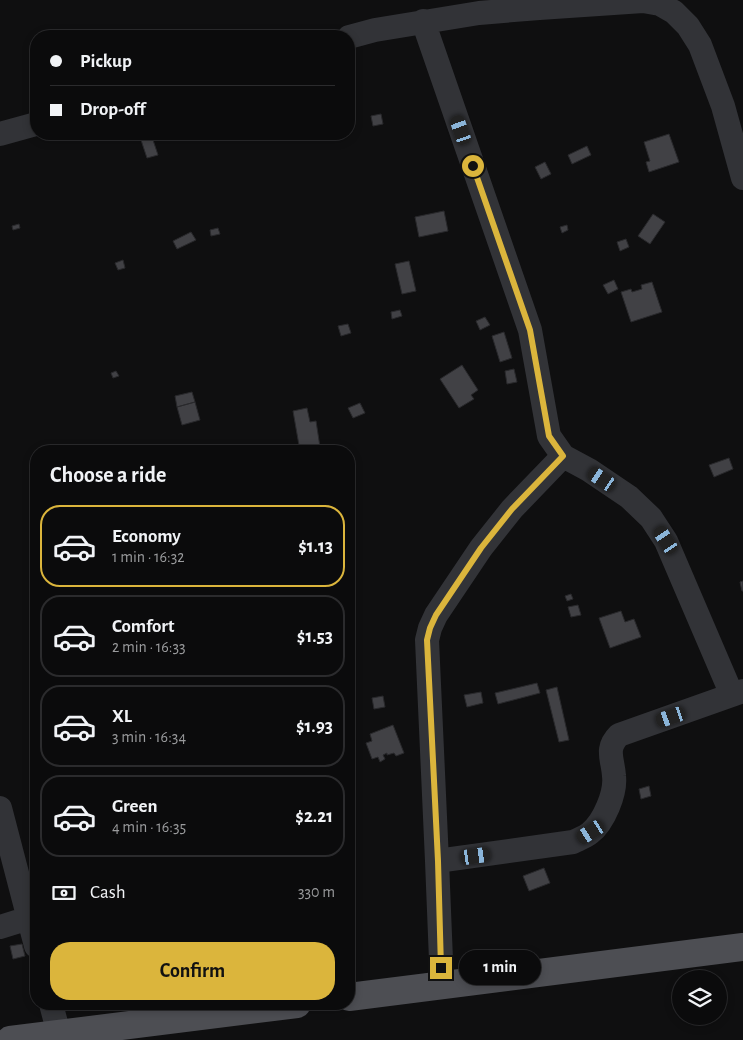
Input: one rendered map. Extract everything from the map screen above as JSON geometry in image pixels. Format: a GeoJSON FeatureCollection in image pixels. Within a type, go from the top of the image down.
{"type":"FeatureCollection","features":[{"type":"Feature","properties":{"kind":"main road"},"geometry":{"type":"LineString","coordinates":[[355,996],[743,947]]}},
{"type":"Feature","properties":{"kind":"main road"},"geometry":{"type":"LineString","coordinates":[[10,1040],[249,1010]]}},
{"type":"Feature","properties":{"kind":"street"},"geometry":{"type":"LineString","coordinates":[[355,35],[375,30],[538,4],[643,1],[660,4],[674,12],[688,26],[700,45],[723,106],[743,178]]}},
{"type":"Feature","properties":{"kind":"street"},"geometry":{"type":"LineString","coordinates":[[423,22],[530,330],[549,436],[563,456],[589,470],[629,497],[651,518],[666,540],[738,693],[618,735],[612,742],[610,750],[614,778],[612,796],[603,818],[591,832],[582,838],[573,842],[438,861]]}},
{"type":"Feature","properties":{"kind":"street"},"geometry":{"type":"LineString","coordinates":[[0,134],[30,126]]}},
{"type":"Feature","properties":{"kind":"street"},"geometry":{"type":"LineString","coordinates":[[442,985],[427,640],[436,615],[481,548],[512,509],[563,456]]}},
{"type":"Feature","properties":{"kind":"street"},"geometry":{"type":"LineString","coordinates":[[0,808],[30,922]]}},
{"type":"Feature","properties":{"kind":"street"},"geometry":{"type":"LineString","coordinates":[[0,927],[29,918]]}},
{"type":"Feature","properties":{"kind":"street"},"geometry":{"type":"LineString","coordinates":[[53,1010],[59,1034]]}},
{"type":"Feature","properties":{"kind":"building"},"geometry":{"type":"Polygon","coordinates":[[[381,114],[383,124],[373,126],[371,116],[381,114]]]}},
{"type":"Feature","properties":{"kind":"building"},"geometry":{"type":"Polygon","coordinates":[[[669,134],[679,162],[649,172],[646,162],[650,161],[644,142],[669,134]]]}},
{"type":"Feature","properties":{"kind":"building"},"geometry":{"type":"Polygon","coordinates":[[[141,140],[153,140],[158,155],[147,158],[141,140]]]}},
{"type":"Feature","properties":{"kind":"building"},"geometry":{"type":"Polygon","coordinates":[[[587,146],[591,155],[572,164],[568,155],[587,146]]]}},
{"type":"Feature","properties":{"kind":"building"},"geometry":{"type":"Polygon","coordinates":[[[545,162],[551,174],[541,179],[535,167],[545,162]]]}},
{"type":"Feature","properties":{"kind":"building"},"geometry":{"type":"Polygon","coordinates":[[[444,211],[448,231],[419,237],[415,217],[444,211]]]}},
{"type":"Feature","properties":{"kind":"building"},"geometry":{"type":"Polygon","coordinates":[[[653,214],[665,222],[650,244],[638,236],[653,214]]]}},
{"type":"Feature","properties":{"kind":"building"},"geometry":{"type":"Polygon","coordinates":[[[19,224],[20,228],[13,230],[12,226],[19,224]]]}},
{"type":"Feature","properties":{"kind":"building"},"geometry":{"type":"Polygon","coordinates":[[[567,225],[568,230],[562,233],[560,227],[567,225]]]}},
{"type":"Feature","properties":{"kind":"building"},"geometry":{"type":"Polygon","coordinates":[[[218,228],[220,234],[211,236],[210,230],[218,228]]]}},
{"type":"Feature","properties":{"kind":"building"},"geometry":{"type":"Polygon","coordinates":[[[191,232],[196,240],[177,249],[173,241],[191,232]]]}},
{"type":"Feature","properties":{"kind":"building"},"geometry":{"type":"Polygon","coordinates":[[[626,239],[629,247],[620,251],[617,242],[626,239]]]}},
{"type":"Feature","properties":{"kind":"building"},"geometry":{"type":"Polygon","coordinates":[[[123,260],[125,268],[118,270],[115,263],[123,260]]]}},
{"type":"Feature","properties":{"kind":"building"},"geometry":{"type":"Polygon","coordinates":[[[409,261],[416,291],[402,294],[395,264],[409,261]]]}},
{"type":"Feature","properties":{"kind":"building"},"geometry":{"type":"Polygon","coordinates":[[[614,280],[618,289],[608,294],[603,285],[614,280]]]}},
{"type":"Feature","properties":{"kind":"building"},"geometry":{"type":"Polygon","coordinates":[[[652,282],[662,312],[631,322],[621,292],[631,289],[632,292],[642,289],[641,285],[652,282]]]}},
{"type":"Feature","properties":{"kind":"building"},"geometry":{"type":"Polygon","coordinates":[[[400,310],[402,316],[392,319],[391,312],[400,310]]]}},
{"type":"Feature","properties":{"kind":"building"},"geometry":{"type":"Polygon","coordinates":[[[485,317],[490,325],[480,330],[476,321],[485,317]]]}},
{"type":"Feature","properties":{"kind":"building"},"geometry":{"type":"Polygon","coordinates":[[[348,324],[351,333],[341,336],[338,326],[348,324]]]}},
{"type":"Feature","properties":{"kind":"building"},"geometry":{"type":"Polygon","coordinates":[[[504,332],[512,358],[500,362],[492,336],[504,332]]]}},
{"type":"Feature","properties":{"kind":"building"},"geometry":{"type":"Polygon","coordinates":[[[462,365],[478,390],[471,395],[474,399],[459,408],[440,379],[462,365]]]}},
{"type":"Feature","properties":{"kind":"building"},"geometry":{"type":"Polygon","coordinates":[[[514,369],[517,382],[507,384],[505,371],[514,369]]]}},
{"type":"Feature","properties":{"kind":"building"},"geometry":{"type":"Polygon","coordinates":[[[116,371],[119,376],[113,378],[111,373],[116,371]]]}},
{"type":"Feature","properties":{"kind":"building"},"geometry":{"type":"Polygon","coordinates":[[[192,392],[195,402],[177,407],[175,396],[192,392]]]}},
{"type":"Feature","properties":{"kind":"building"},"geometry":{"type":"Polygon","coordinates":[[[195,402],[200,420],[182,425],[177,407],[195,402]]]}},
{"type":"Feature","properties":{"kind":"building"},"geometry":{"type":"Polygon","coordinates":[[[360,403],[365,413],[353,418],[348,408],[360,403]]]}},
{"type":"Feature","properties":{"kind":"building"},"geometry":{"type":"Polygon","coordinates":[[[307,408],[310,422],[316,421],[320,445],[299,445],[293,411],[307,408]]]}},
{"type":"Feature","properties":{"kind":"building"},"geometry":{"type":"Polygon","coordinates":[[[729,458],[733,469],[714,477],[709,465],[729,458]]]}},
{"type":"Feature","properties":{"kind":"building"},"geometry":{"type":"Polygon","coordinates":[[[743,581],[743,591],[742,591],[740,582],[743,581]]]}},
{"type":"Feature","properties":{"kind":"building"},"geometry":{"type":"Polygon","coordinates":[[[571,594],[573,599],[567,601],[565,596],[571,594]]]}},
{"type":"Feature","properties":{"kind":"building"},"geometry":{"type":"Polygon","coordinates":[[[578,605],[581,615],[571,617],[568,607],[578,605]]]}},
{"type":"Feature","properties":{"kind":"building"},"geometry":{"type":"Polygon","coordinates":[[[621,611],[625,622],[634,619],[641,637],[610,648],[599,618],[621,611]]]}},
{"type":"Feature","properties":{"kind":"building"},"geometry":{"type":"Polygon","coordinates":[[[537,683],[540,693],[498,704],[495,693],[537,683]]]}},
{"type":"Feature","properties":{"kind":"building"},"geometry":{"type":"Polygon","coordinates":[[[557,687],[569,740],[559,742],[546,690],[557,687]]]}},
{"type":"Feature","properties":{"kind":"building"},"geometry":{"type":"Polygon","coordinates":[[[481,692],[483,703],[467,707],[464,695],[481,692]]]}},
{"type":"Feature","properties":{"kind":"building"},"geometry":{"type":"Polygon","coordinates":[[[383,696],[385,707],[374,709],[372,698],[383,696]]]}},
{"type":"Feature","properties":{"kind":"building"},"geometry":{"type":"Polygon","coordinates":[[[393,725],[404,753],[396,756],[394,753],[387,755],[387,753],[383,755],[385,759],[380,762],[378,757],[372,759],[366,743],[372,741],[370,734],[393,725]]]}},
{"type":"Feature","properties":{"kind":"building"},"geometry":{"type":"Polygon","coordinates":[[[649,786],[651,796],[641,799],[639,789],[649,786]]]}},
{"type":"Feature","properties":{"kind":"building"},"geometry":{"type":"Polygon","coordinates":[[[544,868],[550,883],[529,891],[523,876],[544,868]]]}},
{"type":"Feature","properties":{"kind":"building"},"geometry":{"type":"Polygon","coordinates":[[[22,944],[25,956],[13,959],[10,946],[22,944]]]}},
{"type":"Feature","properties":{"kind":"route"},"geometry":{"type":"LineString","coordinates":[[441,968],[438,861],[427,640],[436,615],[481,548],[512,509],[563,456],[549,436],[530,330],[473,166]]}}]}
